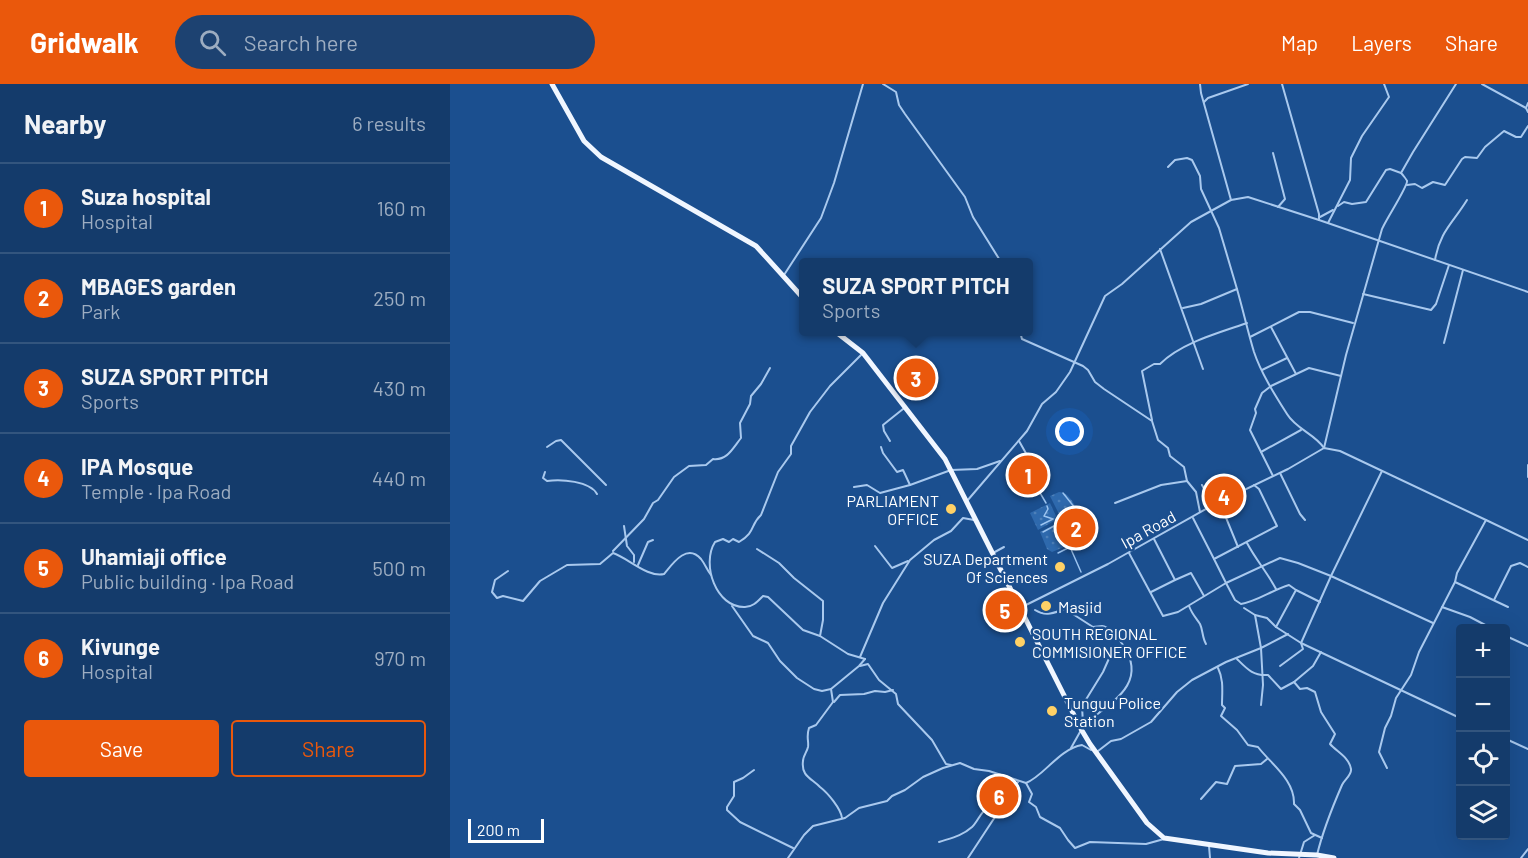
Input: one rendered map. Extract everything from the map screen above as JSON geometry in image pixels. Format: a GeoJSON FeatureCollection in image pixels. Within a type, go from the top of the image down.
{"type":"FeatureCollection","features":[{"type":"Feature","properties":{"kind":"main road"},"geometry":{"type":"LineString","coordinates":[[552,84],[584,141],[601,157],[748,241],[764,254],[799,293]]}},
{"type":"Feature","properties":{"kind":"main road"},"geometry":{"type":"LineString","coordinates":[[841,336],[863,353],[940,451],[1082,728],[1096,753],[1147,823],[1164,838],[1209,846],[1334,858]]}},
{"type":"Feature","properties":{"kind":"street"},"geometry":{"type":"LineString","coordinates":[[784,275],[821,218],[834,183],[863,84]]}},
{"type":"Feature","properties":{"kind":"street"},"geometry":{"type":"LineString","coordinates":[[883,84],[896,92],[899,105],[965,197],[973,217],[999,258]]}},
{"type":"Feature","properties":{"kind":"street"},"geometry":{"type":"LineString","coordinates":[[1200,84],[1231,200]]}},
{"type":"Feature","properties":{"kind":"street"},"geometry":{"type":"LineString","coordinates":[[1204,102],[1208,98],[1248,84]]}},
{"type":"Feature","properties":{"kind":"street"},"geometry":{"type":"LineString","coordinates":[[1282,84],[1319,218]]}},
{"type":"Feature","properties":{"kind":"street"},"geometry":{"type":"LineString","coordinates":[[1328,223],[1350,180],[1351,158],[1362,136],[1389,97],[1384,84]]}},
{"type":"Feature","properties":{"kind":"street"},"geometry":{"type":"LineString","coordinates":[[1401,173],[1456,84]]}},
{"type":"Feature","properties":{"kind":"street"},"geometry":{"type":"LineString","coordinates":[[1482,84],[1526,108],[1528,112]]}},
{"type":"Feature","properties":{"kind":"street"},"geometry":{"type":"LineString","coordinates":[[1526,108],[1528,102]]}},
{"type":"Feature","properties":{"kind":"street"},"geometry":{"type":"LineString","coordinates":[[1407,184],[1415,184],[1422,188],[1433,182],[1445,184],[1462,159],[1477,158],[1485,147],[1504,131],[1521,137],[1528,126]]}},
{"type":"Feature","properties":{"kind":"street"},"geometry":{"type":"LineString","coordinates":[[1272,153],[1285,199],[1278,207]]}},
{"type":"Feature","properties":{"kind":"street"},"geometry":{"type":"LineString","coordinates":[[1168,167],[1175,160],[1187,158],[1192,160],[1200,176],[1200,185],[1220,228],[1255,354],[1287,415],[1301,430],[1320,442],[1324,448],[1340,452],[1528,540]]}},
{"type":"Feature","properties":{"kind":"street"},"geometry":{"type":"LineString","coordinates":[[1319,218],[1344,202],[1352,204],[1366,202],[1386,170],[1401,173],[1407,179],[1407,184],[1385,221],[1378,240],[1354,324],[1324,448]]}},
{"type":"Feature","properties":{"kind":"street"},"geometry":{"type":"LineString","coordinates":[[967,501],[1027,431],[1042,404],[1056,392],[1075,362],[1105,296],[1122,284],[1191,222],[1231,200],[1248,197],[1319,218],[1528,292]]}},
{"type":"Feature","properties":{"kind":"street"},"geometry":{"type":"LineString","coordinates":[[1435,260],[1437,245],[1467,200]]}},
{"type":"Feature","properties":{"kind":"street"},"geometry":{"type":"LineString","coordinates":[[1160,249],[1203,369]]}},
{"type":"Feature","properties":{"kind":"street"},"geometry":{"type":"LineString","coordinates":[[1363,294],[1431,310],[1436,304],[1449,265]]}},
{"type":"Feature","properties":{"kind":"street"},"geometry":{"type":"LineString","coordinates":[[1444,343],[1462,270]]}},
{"type":"Feature","properties":{"kind":"street"},"geometry":{"type":"LineString","coordinates":[[1183,308],[1201,304],[1236,289]]}},
{"type":"Feature","properties":{"kind":"street"},"geometry":{"type":"LineString","coordinates":[[1250,337],[1289,316],[1305,311],[1354,324]]}},
{"type":"Feature","properties":{"kind":"street"},"geometry":{"type":"LineString","coordinates":[[1201,513],[1196,492],[1187,482],[1184,467],[1170,456],[1168,448],[1158,440],[1142,371],[1154,363],[1160,364],[1171,355],[1194,343],[1247,323]]}},
{"type":"Feature","properties":{"kind":"street"},"geometry":{"type":"LineString","coordinates":[[1271,327],[1296,374]]}},
{"type":"Feature","properties":{"kind":"street"},"geometry":{"type":"LineString","coordinates":[[1021,336],[1022,339],[1088,370],[1095,382],[1152,421]]}},
{"type":"Feature","properties":{"kind":"street"},"geometry":{"type":"LineString","coordinates":[[712,578],[709,556],[715,542],[723,539],[729,542],[733,539],[740,542],[749,537],[777,472],[791,454],[791,446],[810,412],[830,386],[863,353]]}},
{"type":"Feature","properties":{"kind":"street"},"geometry":{"type":"LineString","coordinates":[[1262,370],[1288,358]]}},
{"type":"Feature","properties":{"kind":"street"},"geometry":{"type":"LineString","coordinates":[[614,551],[647,516],[653,503],[658,500],[669,481],[679,472],[689,466],[706,465],[713,459],[721,460],[727,456],[741,438],[739,425],[750,404],[751,396],[770,368]]}},
{"type":"Feature","properties":{"kind":"street"},"geometry":{"type":"LineString","coordinates":[[1273,476],[1250,430],[1262,393],[1271,386],[1309,368],[1341,376]]}},
{"type":"Feature","properties":{"kind":"street"},"geometry":{"type":"LineString","coordinates":[[890,441],[883,425],[906,407]]}},
{"type":"Feature","properties":{"kind":"street"},"geometry":{"type":"LineString","coordinates":[[1262,452],[1301,430]]}},
{"type":"Feature","properties":{"kind":"street"},"geometry":{"type":"LineString","coordinates":[[547,447],[561,440],[606,485]]}},
{"type":"Feature","properties":{"kind":"street"},"geometry":{"type":"LineString","coordinates":[[1019,441],[1036,471]]}},
{"type":"Feature","properties":{"kind":"street"},"geometry":{"type":"LineString","coordinates":[[881,447],[897,472],[903,470],[910,485]]}},
{"type":"Feature","properties":{"kind":"street","name":"Ipa Road"},"geometry":{"type":"LineString","coordinates":[[1020,608],[1129,553],[1213,505],[1280,473],[1324,448]]}},
{"type":"Feature","properties":{"kind":"street"},"geometry":{"type":"LineString","coordinates":[[855,487],[867,485],[880,493],[951,470],[977,469],[1001,460]]}},
{"type":"Feature","properties":{"kind":"street"},"geometry":{"type":"LineString","coordinates":[[1528,465],[1528,477]]}},
{"type":"Feature","properties":{"kind":"street"},"geometry":{"type":"LineString","coordinates":[[1280,666],[1302,651],[1301,643],[1382,471]]}},
{"type":"Feature","properties":{"kind":"street"},"geometry":{"type":"LineString","coordinates":[[545,472],[543,478],[547,481],[584,484],[597,494]]}},
{"type":"Feature","properties":{"kind":"street"},"geometry":{"type":"LineString","coordinates":[[1280,473],[1305,520]]}},
{"type":"Feature","properties":{"kind":"street"},"geometry":{"type":"LineString","coordinates":[[1115,503],[1137,493],[1175,481],[1187,482]]}},
{"type":"Feature","properties":{"kind":"street"},"geometry":{"type":"LineString","coordinates":[[1202,485],[1213,505]]}},
{"type":"Feature","properties":{"kind":"street"},"geometry":{"type":"LineString","coordinates":[[1214,559],[1277,526],[1259,489],[1254,485]]}},
{"type":"Feature","properties":{"kind":"street"},"geometry":{"type":"LineString","coordinates":[[1220,502],[1238,547]]}},
{"type":"Feature","properties":{"kind":"street"},"geometry":{"type":"LineString","coordinates":[[875,546],[892,568],[910,560],[934,540],[951,531],[971,510]]}},
{"type":"Feature","properties":{"kind":"street"},"geometry":{"type":"LineString","coordinates":[[963,518],[976,520]]}},
{"type":"Feature","properties":{"kind":"street"},"geometry":{"type":"LineString","coordinates":[[1193,518],[1235,600],[1241,604],[1256,600],[1288,585],[1320,602]]}},
{"type":"Feature","properties":{"kind":"street"},"geometry":{"type":"LineString","coordinates":[[1387,768],[1379,752],[1380,745],[1400,689],[1411,675],[1419,652],[1455,582],[1457,573],[1486,520]]}},
{"type":"Feature","properties":{"kind":"street"},"geometry":{"type":"LineString","coordinates":[[624,526],[627,546],[634,555],[633,563]]}},
{"type":"Feature","properties":{"kind":"street"},"geometry":{"type":"LineString","coordinates":[[1154,539],[1175,580]]}},
{"type":"Feature","properties":{"kind":"street"},"geometry":{"type":"LineString","coordinates":[[638,565],[648,542],[653,540]]}},
{"type":"Feature","properties":{"kind":"street"},"geometry":{"type":"LineString","coordinates":[[1247,543],[1276,589]]}},
{"type":"Feature","properties":{"kind":"street"},"geometry":{"type":"LineString","coordinates":[[992,553],[1004,547]]}},
{"type":"Feature","properties":{"kind":"street"},"geometry":{"type":"LineString","coordinates":[[757,549],[779,563],[823,601],[820,636]]}},
{"type":"Feature","properties":{"kind":"street"},"geometry":{"type":"LineString","coordinates":[[508,571],[495,580],[492,592],[497,598],[503,596],[524,601],[540,581],[567,565],[600,564],[615,552],[644,570],[660,576],[684,554],[691,553],[701,558],[719,593],[732,606],[753,636],[768,643],[780,661],[796,678],[814,689],[822,691],[831,689],[860,666],[865,659]]}},
{"type":"Feature","properties":{"kind":"street"},"geometry":{"type":"LineString","coordinates":[[1129,553],[1163,616],[1178,612],[1226,583],[1273,560],[1286,558],[1433,623]]}},
{"type":"Feature","properties":{"kind":"street"},"geometry":{"type":"LineString","coordinates":[[865,659],[859,657],[861,651],[883,603],[910,560]]}},
{"type":"Feature","properties":{"kind":"street"},"geometry":{"type":"LineString","coordinates":[[1494,600],[1511,566],[1520,563],[1528,567]]}},
{"type":"Feature","properties":{"kind":"street"},"geometry":{"type":"LineString","coordinates":[[1151,592],[1191,573],[1204,596]]}},
{"type":"Feature","properties":{"kind":"street"},"geometry":{"type":"LineString","coordinates":[[1455,582],[1508,607]]}},
{"type":"Feature","properties":{"kind":"street"},"geometry":{"type":"LineString","coordinates":[[1275,627],[1296,590]]}},
{"type":"Feature","properties":{"kind":"street"},"geometry":{"type":"LineString","coordinates":[[732,606],[746,608],[764,596],[768,597],[803,630],[820,636],[848,654],[865,659]]}},
{"type":"Feature","properties":{"kind":"street"},"geometry":{"type":"LineString","coordinates":[[1188,606],[1201,625],[1202,636],[1206,644]]}},
{"type":"Feature","properties":{"kind":"street"},"geometry":{"type":"LineString","coordinates":[[1442,607],[1483,624]]}},
{"type":"Feature","properties":{"kind":"street"},"geometry":{"type":"LineString","coordinates":[[1244,608],[1255,615],[1267,618],[1275,627],[1301,643],[1456,716]]}},
{"type":"Feature","properties":{"kind":"street"},"geometry":{"type":"LineString","coordinates":[[1035,610],[1042,615],[1049,615],[1065,609],[1093,627],[1107,628],[1120,640],[1130,655],[1132,673],[1130,682],[1115,701],[1082,728]]}},
{"type":"Feature","properties":{"kind":"street"},"geometry":{"type":"LineString","coordinates":[[1255,615],[1263,676],[1261,705]]}},
{"type":"Feature","properties":{"kind":"street"},"geometry":{"type":"LineString","coordinates":[[788,858],[813,826],[842,819],[859,808],[887,801],[923,777],[954,765],[960,763],[1026,783],[1057,758],[1082,745],[1096,753],[1111,741],[1151,722],[1182,687],[1288,634]]}},
{"type":"Feature","properties":{"kind":"street"},"geometry":{"type":"LineString","coordinates":[[1510,637],[1528,646]]}},
{"type":"Feature","properties":{"kind":"street"},"geometry":{"type":"LineString","coordinates":[[1237,658],[1251,673],[1268,675],[1281,689],[1294,682],[1312,666],[1321,652]]}},
{"type":"Feature","properties":{"kind":"street"},"geometry":{"type":"LineString","coordinates":[[1068,752],[1082,728],[1082,706],[1111,654]]}},
{"type":"Feature","properties":{"kind":"street"},"geometry":{"type":"LineString","coordinates":[[860,666],[868,664],[879,680],[893,690],[897,695],[898,704],[932,740],[946,764],[954,765]]}},
{"type":"Feature","properties":{"kind":"street"},"geometry":{"type":"LineString","coordinates":[[1218,668],[1223,692],[1222,705],[1224,708],[1221,716],[1237,730],[1248,745],[1258,747],[1286,780],[1294,796],[1294,804],[1300,810],[1311,833],[1323,838]]}},
{"type":"Feature","properties":{"kind":"street"},"geometry":{"type":"LineString","coordinates":[[1294,682],[1300,689],[1307,688],[1315,692],[1321,712],[1335,734],[1330,744],[1347,759],[1351,770],[1333,804],[1317,855]]}},
{"type":"Feature","properties":{"kind":"street"},"geometry":{"type":"LineString","coordinates":[[831,689],[833,702]]}},
{"type":"Feature","properties":{"kind":"street"},"geometry":{"type":"LineString","coordinates":[[842,819],[841,812],[826,793],[807,779],[802,760],[808,747],[806,739],[808,728],[816,724],[840,695],[893,690]]}},
{"type":"Feature","properties":{"kind":"street"},"geometry":{"type":"LineString","coordinates":[[1510,741],[1528,749]]}},
{"type":"Feature","properties":{"kind":"street"},"geometry":{"type":"LineString","coordinates":[[1201,799],[1216,782],[1228,783],[1235,766],[1261,764],[1267,759]]}},
{"type":"Feature","properties":{"kind":"street"},"geometry":{"type":"LineString","coordinates":[[754,770],[734,782],[734,796],[727,810],[740,822],[793,849]]}},
{"type":"Feature","properties":{"kind":"street"},"geometry":{"type":"LineString","coordinates":[[968,858],[1018,782]]}},
{"type":"Feature","properties":{"kind":"street"},"geometry":{"type":"LineString","coordinates":[[1026,783],[1032,794],[1029,802],[1036,807],[1040,816],[1060,828],[1076,848],[1090,842],[1146,844],[1164,838]]}},
{"type":"Feature","properties":{"kind":"street"},"geometry":{"type":"LineString","coordinates":[[939,842],[955,838],[967,831],[1001,793],[1008,791],[1012,793]]}},
{"type":"Feature","properties":{"kind":"street"},"geometry":{"type":"LineString","coordinates":[[988,807],[996,815]]}},
{"type":"Feature","properties":{"kind":"street"},"geometry":{"type":"LineString","coordinates":[[1299,856],[1304,842],[1315,835]]}},
{"type":"Feature","properties":{"kind":"street"},"geometry":{"type":"LineString","coordinates":[[1209,846],[1210,858]]}},
{"type":"Feature","properties":{"kind":"street"},"geometry":{"type":"LineString","coordinates":[[1521,858],[1528,849]]}},
{"type":"Feature","properties":{"kind":"shaded area"},"geometry":{"type":"Polygon","coordinates":[[[918,357],[937,388],[915,401],[896,369],[918,357]]]}},
{"type":"Feature","properties":{"kind":"shaded area"},"geometry":{"type":"Polygon","coordinates":[[[1059,492],[1068,496],[1077,509],[1063,516],[1059,514],[1050,496],[1059,492]]]}},
{"type":"Feature","properties":{"kind":"shaded area"},"geometry":{"type":"Polygon","coordinates":[[[1050,503],[1056,516],[1054,521],[1038,530],[1030,513],[1050,503]]]}},
{"type":"Feature","properties":{"kind":"shaded area"},"geometry":{"type":"Polygon","coordinates":[[[1056,524],[1062,526],[1071,544],[1052,552],[1047,549],[1040,532],[1056,524]]]}},
{"type":"Feature","properties":{"kind":"waterway"},"geometry":{"type":"LineString","coordinates":[[1036,486],[1046,503]]}},
{"type":"Feature","properties":{"kind":"waterway"},"geometry":{"type":"LineString","coordinates":[[1063,493],[1075,508],[1064,514]]}},
{"type":"Feature","properties":{"kind":"waterway"},"geometry":{"type":"LineString","coordinates":[[1041,525],[1053,519],[1044,516],[1048,509],[1047,506]]}},
{"type":"Feature","properties":{"kind":"waterway"},"geometry":{"type":"LineString","coordinates":[[1043,532],[1054,526],[1066,544],[1067,540]]}},
{"type":"Feature","properties":{"kind":"waterway"},"geometry":{"type":"LineString","coordinates":[[1058,553],[1070,547],[1081,572]]}},
{"type":"Feature","properties":{"kind":"place","name":"SUZA SPORT PITCH"},"geometry":{"type":"Point","coordinates":[916,378]}},
{"type":"Feature","properties":{"kind":"place","name":"Suza hospital"},"geometry":{"type":"Point","coordinates":[1028,475]}},
{"type":"Feature","properties":{"kind":"place","name":"IPA Mosque"},"geometry":{"type":"Point","coordinates":[1224,496]}},
{"type":"Feature","properties":{"kind":"place","name":"PARLIAMENT OFFICE"},"geometry":{"type":"Point","coordinates":[951,509]}},
{"type":"Feature","properties":{"kind":"place","name":"MBAGES garden"},"geometry":{"type":"Point","coordinates":[1076,528]}},
{"type":"Feature","properties":{"kind":"place","name":"SUZA Department Of Sciences"},"geometry":{"type":"Point","coordinates":[1060,567]}},
{"type":"Feature","properties":{"kind":"place","name":"Masjid"},"geometry":{"type":"Point","coordinates":[1046,606]}},
{"type":"Feature","properties":{"kind":"place","name":"Uhamiaji office"},"geometry":{"type":"Point","coordinates":[1005,610]}},
{"type":"Feature","properties":{"kind":"place","name":"SOUTH REGIONAL COMMISIONER OFFICE"},"geometry":{"type":"Point","coordinates":[1020,642]}},
{"type":"Feature","properties":{"kind":"place","name":"Tunguu Police Station"},"geometry":{"type":"Point","coordinates":[1052,711]}},
{"type":"Feature","properties":{"kind":"place","name":"Kivunge"},"geometry":{"type":"Point","coordinates":[999,796]}}]}
